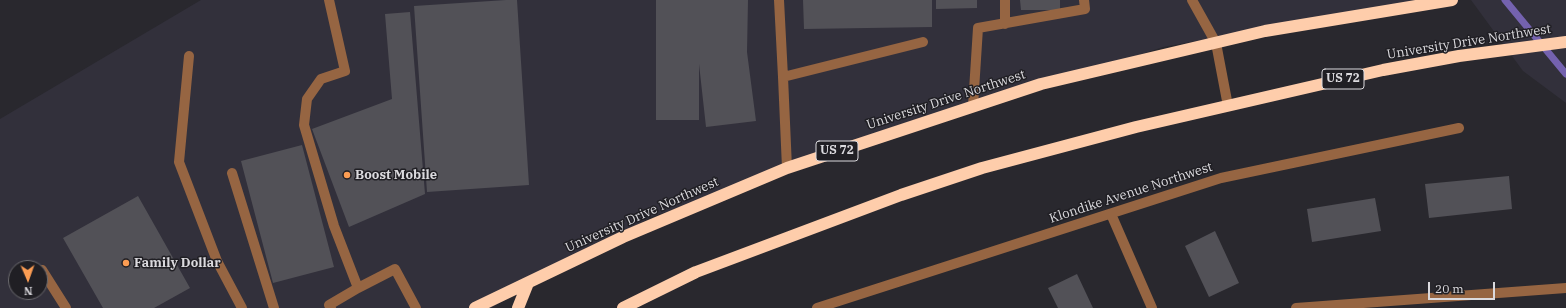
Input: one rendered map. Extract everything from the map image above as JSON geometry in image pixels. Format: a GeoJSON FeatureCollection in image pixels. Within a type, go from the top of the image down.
{"type":"FeatureCollection","features":[{"type":"Feature","properties":{"kind":"highway","name":"University Drive Northwest"},"geometry":{"type":"LineString","coordinates":[[475,308],[623,237],[787,168],[1041,84],[1265,31],[1446,1]]}},
{"type":"Feature","properties":{"kind":"highway","name":"University Drive Northwest"},"geometry":{"type":"LineString","coordinates":[[623,308],[696,272],[901,195],[967,173],[1045,150],[1136,127],[1383,70],[1458,56],[1566,42]]}},
{"type":"Feature","properties":{"kind":"highway"},"geometry":{"type":"LineString","coordinates":[[518,308],[528,283]]}},
{"type":"Feature","properties":{"kind":"street"},"geometry":{"type":"LineString","coordinates":[[329,0],[345,71],[321,79],[307,99],[304,125],[334,226],[358,288]]}},
{"type":"Feature","properties":{"kind":"street"},"geometry":{"type":"LineString","coordinates":[[779,0],[787,168]]}},
{"type":"Feature","properties":{"kind":"street"},"geometry":{"type":"LineString","coordinates":[[1005,0],[1005,24]]}},
{"type":"Feature","properties":{"kind":"street"},"geometry":{"type":"LineString","coordinates":[[973,106],[978,28],[1085,9],[1084,0]]}},
{"type":"Feature","properties":{"kind":"street"},"geometry":{"type":"LineString","coordinates":[[1192,0],[1216,43],[1228,106]]}},
{"type":"Feature","properties":{"kind":"street"},"geometry":{"type":"LineString","coordinates":[[783,77],[923,42]]}},
{"type":"Feature","properties":{"kind":"street"},"geometry":{"type":"LineString","coordinates":[[189,56],[179,162],[217,262],[242,308]]}},
{"type":"Feature","properties":{"kind":"street","name":"Klondike Avenue Northwest"},"geometry":{"type":"LineString","coordinates":[[817,308],[1221,178],[1459,128]]}},
{"type":"Feature","properties":{"kind":"street"},"geometry":{"type":"LineString","coordinates":[[232,173],[274,308]]}},
{"type":"Feature","properties":{"kind":"street"},"geometry":{"type":"LineString","coordinates":[[1111,214],[1152,308]]}},
{"type":"Feature","properties":{"kind":"street"},"geometry":{"type":"LineString","coordinates":[[327,307],[358,288],[395,270],[416,308]]}},
{"type":"Feature","properties":{"kind":"street"},"geometry":{"type":"LineString","coordinates":[[48,280],[66,308]]}},
{"type":"Feature","properties":{"kind":"street"},"geometry":{"type":"LineString","coordinates":[[1296,308],[1566,288]]}},
{"type":"Feature","properties":{"kind":"shaded area"},"geometry":{"type":"Polygon","coordinates":[[[201,0],[1425,0],[1163,47],[651,217],[491,308],[0,308],[0,119],[201,0]]]}},
{"type":"Feature","properties":{"kind":"shaded area"},"geometry":{"type":"Polygon","coordinates":[[[1471,0],[1566,0],[1566,103],[1523,71],[1471,0]]]}},
{"type":"Feature","properties":{"kind":"building"},"geometry":{"type":"Polygon","coordinates":[[[517,0],[529,185],[427,192],[414,6],[517,0]]]}},
{"type":"Feature","properties":{"kind":"building"},"geometry":{"type":"Polygon","coordinates":[[[656,0],[748,0],[747,52],[756,121],[706,127],[699,64],[699,120],[656,120],[656,0]]]}},
{"type":"Feature","properties":{"kind":"building"},"geometry":{"type":"Polygon","coordinates":[[[803,0],[932,0],[932,27],[804,29],[803,0]]]}},
{"type":"Feature","properties":{"kind":"building"},"geometry":{"type":"Polygon","coordinates":[[[936,0],[977,0],[977,8],[936,9],[936,0]]]}},
{"type":"Feature","properties":{"kind":"building"},"geometry":{"type":"Polygon","coordinates":[[[1020,0],[1060,0],[1060,10],[1021,10],[1020,0]]]}},
{"type":"Feature","properties":{"kind":"building"},"geometry":{"type":"Polygon","coordinates":[[[410,12],[425,194],[349,227],[312,129],[392,99],[385,14],[410,12]]]}},
{"type":"Feature","properties":{"kind":"building"},"geometry":{"type":"Polygon","coordinates":[[[302,145],[334,267],[273,283],[241,161],[302,145]]]}},
{"type":"Feature","properties":{"kind":"building"},"geometry":{"type":"Polygon","coordinates":[[[1509,176],[1512,209],[1429,218],[1425,184],[1509,176]]]}},
{"type":"Feature","properties":{"kind":"building","name":"Family Dollar"},"geometry":{"type":"Polygon","coordinates":[[[138,196],[190,288],[154,308],[103,308],[63,238],[138,196]]]}},
{"type":"Feature","properties":{"kind":"building"},"geometry":{"type":"Polygon","coordinates":[[[1375,198],[1381,231],[1312,242],[1307,209],[1375,198]]]}},
{"type":"Feature","properties":{"kind":"building"},"geometry":{"type":"Polygon","coordinates":[[[1215,231],[1239,283],[1209,297],[1185,246],[1215,231]]]}},
{"type":"Feature","properties":{"kind":"building"},"geometry":{"type":"Polygon","coordinates":[[[1077,274],[1093,308],[1058,308],[1048,288],[1077,274]]]}},
{"type":"Feature","properties":{"kind":"waterway"},"geometry":{"type":"LineString","coordinates":[[1505,0],[1566,74]]}},
{"type":"Feature","properties":{"kind":"place","name":"Boost Mobile"},"geometry":{"type":"Point","coordinates":[347,175]}},
{"type":"Feature","properties":{"kind":"place","name":"Family Dollar"},"geometry":{"type":"Point","coordinates":[126,263]}}]}
